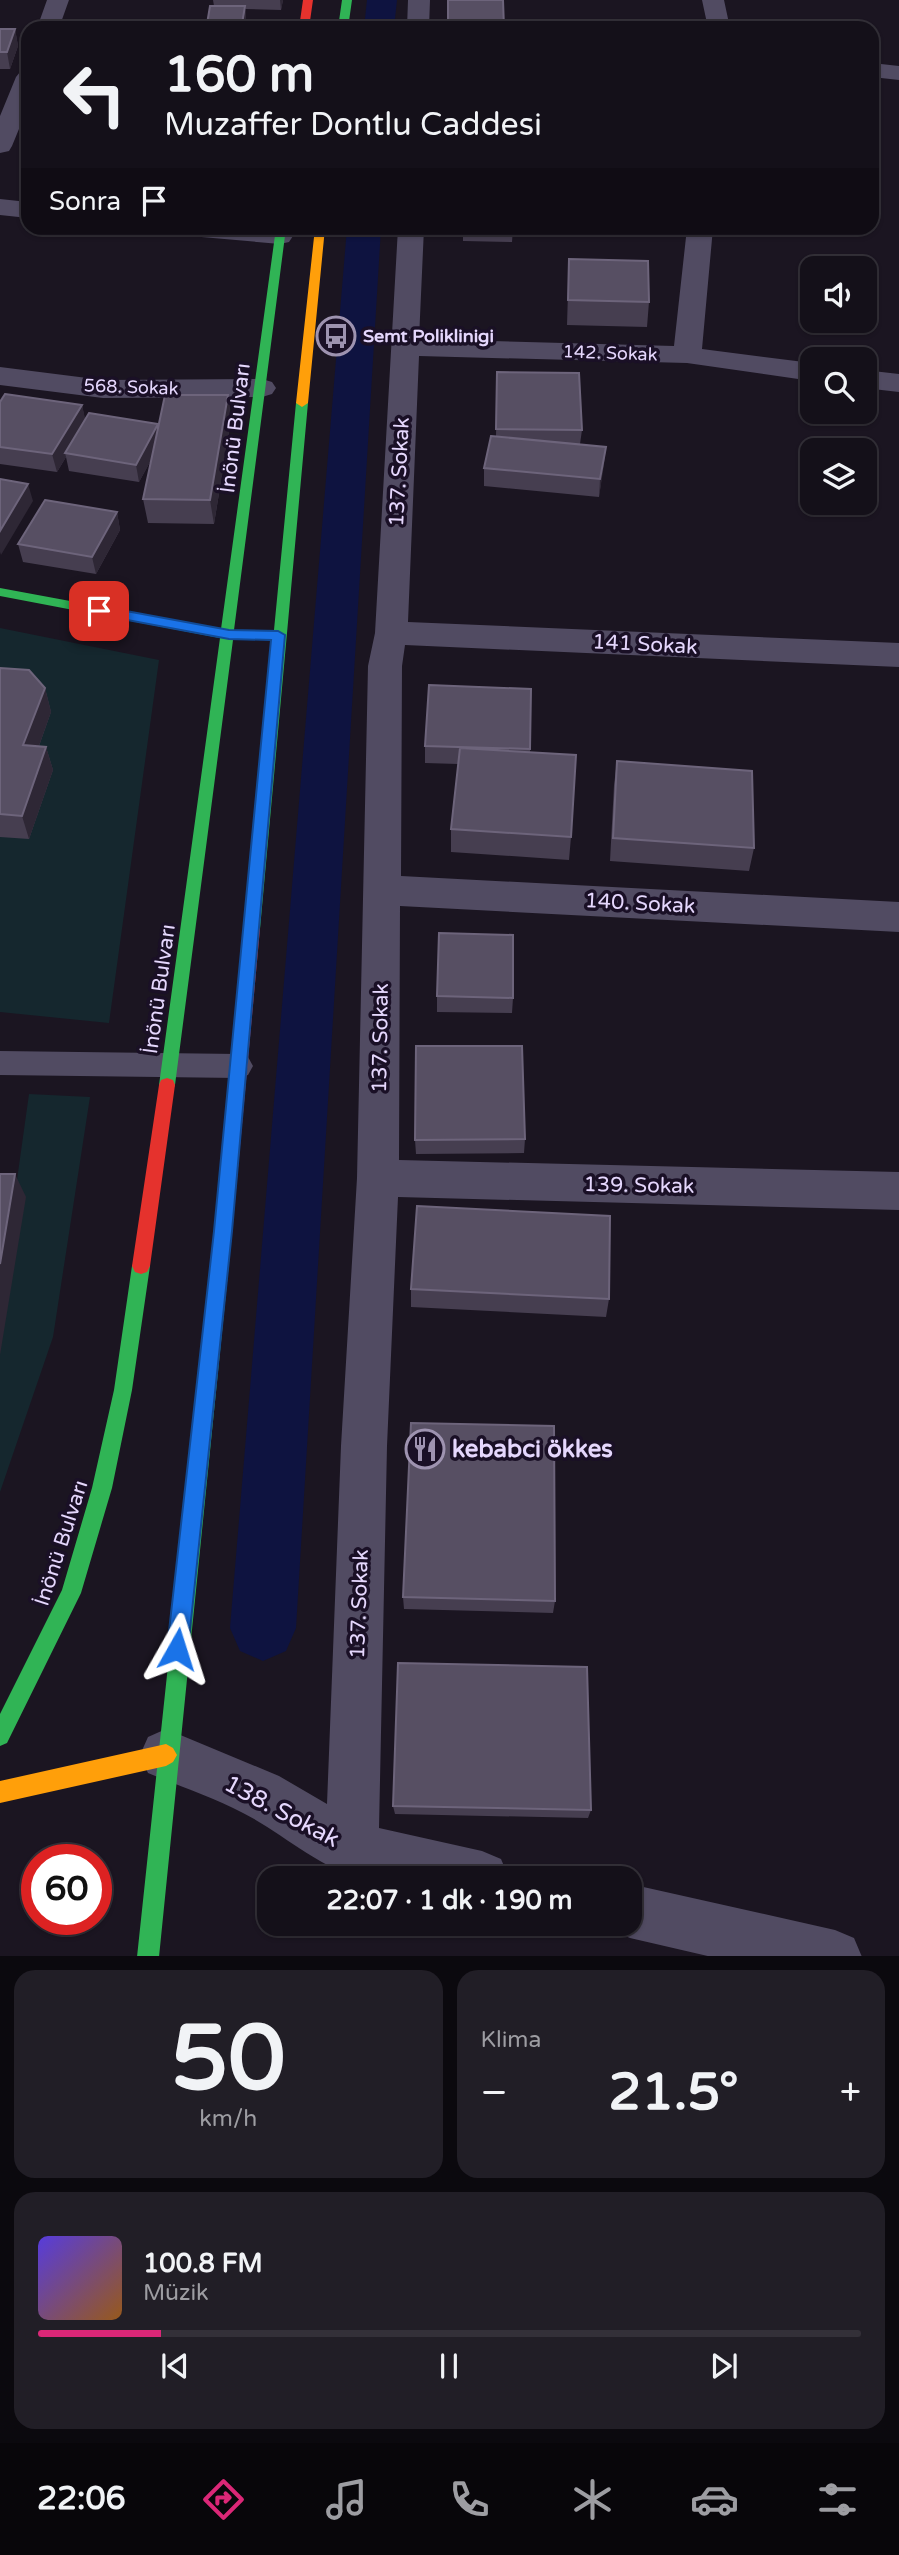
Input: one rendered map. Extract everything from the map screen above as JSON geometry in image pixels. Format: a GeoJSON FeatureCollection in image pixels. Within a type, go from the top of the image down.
{"type":"FeatureCollection","features":[{"type":"Feature","properties":{"kind":"main road"},"geometry":{"type":"LineString","coordinates":[[305,21],[307,0]]}},
{"type":"Feature","properties":{"kind":"main road"},"geometry":{"type":"LineString","coordinates":[[344,21],[347,0]]}},
{"type":"Feature","properties":{"kind":"main road","name":"İnönü Bulvarı"},"geometry":{"type":"LineString","coordinates":[[0,1736],[71,1593],[102,1488],[123,1390],[229,635],[281,235]]}},
{"type":"Feature","properties":{"kind":"main road"},"geometry":{"type":"LineString","coordinates":[[148,1956],[166,1755],[220,1265],[278,635],[319,235]]}},
{"type":"Feature","properties":{"kind":"main road"},"geometry":{"type":"LineString","coordinates":[[0,592],[229,635],[278,635]]}},
{"type":"Feature","properties":{"kind":"main road"},"geometry":{"type":"LineString","coordinates":[[0,1792],[166,1755]]}},
{"type":"Feature","properties":{"kind":"street"},"geometry":{"type":"LineString","coordinates":[[50,21],[58,0]]}},
{"type":"Feature","properties":{"kind":"street"},"geometry":{"type":"LineString","coordinates":[[418,21],[419,0]]}},
{"type":"Feature","properties":{"kind":"street"},"geometry":{"type":"LineString","coordinates":[[713,0],[718,21]]}},
{"type":"Feature","properties":{"kind":"street"},"geometry":{"type":"LineString","coordinates":[[879,71],[899,72]]}},
{"type":"Feature","properties":{"kind":"street"},"geometry":{"type":"LineString","coordinates":[[0,146],[21,94]]}},
{"type":"Feature","properties":{"kind":"street"},"geometry":{"type":"LineString","coordinates":[[0,207],[21,209]]}},
{"type":"Feature","properties":{"kind":"street","name":"137. Sokak"},"geometry":{"type":"LineString","coordinates":[[352,1849],[364,1446],[378,1178],[385,666],[391,633],[411,235]]}},
{"type":"Feature","properties":{"kind":"street"},"geometry":{"type":"LineString","coordinates":[[687,355],[699,235]]}},
{"type":"Feature","properties":{"kind":"street","name":"142. Sokak"},"geometry":{"type":"LineString","coordinates":[[406,347],[687,355],[800,370]]}},
{"type":"Feature","properties":{"kind":"street","name":"568. Sokak"},"geometry":{"type":"LineString","coordinates":[[0,376],[103,388],[262,388]]}},
{"type":"Feature","properties":{"kind":"street"},"geometry":{"type":"LineString","coordinates":[[877,380],[899,383]]}},
{"type":"Feature","properties":{"kind":"street","name":"141 Sokak"},"geometry":{"type":"LineString","coordinates":[[391,633],[899,655]]}},
{"type":"Feature","properties":{"kind":"street","name":"140. Sokak"},"geometry":{"type":"LineString","coordinates":[[381,890],[899,916]]}},
{"type":"Feature","properties":{"kind":"street","name":"139. Sokak"},"geometry":{"type":"LineString","coordinates":[[378,1178],[899,1191]]}},
{"type":"Feature","properties":{"kind":"street","name":"138. Sokak"},"geometry":{"type":"LineString","coordinates":[[166,1755],[261,1794],[352,1849],[428,1866]]}},
{"type":"Feature","properties":{"kind":"street"},"geometry":{"type":"LineString","coordinates":[[642,1914],[835,1956]]}},
{"type":"Feature","properties":{"kind":"lane"},"geometry":{"type":"LineString","coordinates":[[0,1063],[238,1066]]}},
{"type":"Feature","properties":{"kind":"shaded area"},"geometry":{"type":"Polygon","coordinates":[[[0,628],[159,660],[109,1023],[0,1012],[0,628]]]}},
{"type":"Feature","properties":{"kind":"shaded area"},"geometry":{"type":"Polygon","coordinates":[[[29,1094],[90,1097],[53,1337],[0,1492],[0,1193],[15,1194],[29,1094]]]}},
{"type":"Feature","properties":{"kind":"building"},"geometry":{"type":"Polygon","coordinates":[[[448,0],[503,0],[504,21],[448,21],[448,0]]]}},
{"type":"Feature","properties":{"kind":"building"},"geometry":{"type":"Polygon","coordinates":[[[210,6],[245,6],[242,21],[208,21],[210,6]]]}},
{"type":"Feature","properties":{"kind":"building"},"geometry":{"type":"Polygon","coordinates":[[[0,29],[15,29],[7,52],[0,52],[0,29]]]}},
{"type":"Feature","properties":{"kind":"building"},"geometry":{"type":"Polygon","coordinates":[[[569,259],[648,261],[649,302],[568,300],[569,259]]]}},
{"type":"Feature","properties":{"kind":"building"},"geometry":{"type":"Polygon","coordinates":[[[497,372],[579,373],[582,430],[496,429],[497,372]]]}},
{"type":"Feature","properties":{"kind":"building"},"geometry":{"type":"Polygon","coordinates":[[[5,394],[82,405],[52,454],[0,447],[0,402],[5,394]]]}},
{"type":"Feature","properties":{"kind":"building"},"geometry":{"type":"Polygon","coordinates":[[[165,395],[228,395],[210,500],[143,499],[165,395]]]}},
{"type":"Feature","properties":{"kind":"building"},"geometry":{"type":"Polygon","coordinates":[[[89,413],[158,424],[136,465],[65,453],[89,413]]]}},
{"type":"Feature","properties":{"kind":"building"},"geometry":{"type":"Polygon","coordinates":[[[491,436],[606,447],[600,479],[484,468],[491,436]]]}},
{"type":"Feature","properties":{"kind":"building"},"geometry":{"type":"Polygon","coordinates":[[[0,479],[28,484],[0,531],[0,479]]]}},
{"type":"Feature","properties":{"kind":"building"},"geometry":{"type":"Polygon","coordinates":[[[45,500],[117,512],[92,557],[18,544],[45,500]]]}},
{"type":"Feature","properties":{"kind":"building"},"geometry":{"type":"Polygon","coordinates":[[[0,668],[29,670],[45,688],[23,745],[46,747],[22,816],[0,814],[0,668]]]}},
{"type":"Feature","properties":{"kind":"building"},"geometry":{"type":"Polygon","coordinates":[[[429,685],[531,689],[530,749],[425,746],[429,685]]]}},
{"type":"Feature","properties":{"kind":"building"},"geometry":{"type":"Polygon","coordinates":[[[460,748],[576,755],[571,837],[451,829],[460,748]]]}},
{"type":"Feature","properties":{"kind":"building"},"geometry":{"type":"Polygon","coordinates":[[[617,761],[752,771],[754,848],[613,838],[617,761]]]}},
{"type":"Feature","properties":{"kind":"building"},"geometry":{"type":"Polygon","coordinates":[[[439,933],[513,935],[513,998],[437,996],[439,933]]]}},
{"type":"Feature","properties":{"kind":"building"},"geometry":{"type":"Polygon","coordinates":[[[416,1046],[522,1046],[525,1139],[415,1140],[416,1046]]]}},
{"type":"Feature","properties":{"kind":"building"},"geometry":{"type":"Polygon","coordinates":[[[0,1174],[15,1174],[0,1264],[0,1174]]]}},
{"type":"Feature","properties":{"kind":"building"},"geometry":{"type":"Polygon","coordinates":[[[417,1206],[610,1216],[609,1299],[411,1289],[417,1206]]]}},
{"type":"Feature","properties":{"kind":"building"},"geometry":{"type":"Polygon","coordinates":[[[411,1423],[554,1426],[555,1601],[403,1597],[411,1423]]]}},
{"type":"Feature","properties":{"kind":"building"},"geometry":{"type":"Polygon","coordinates":[[[398,1663],[587,1667],[591,1810],[393,1806],[398,1663]]]}},
{"type":"Feature","properties":{"kind":"waterway"},"geometry":{"type":"LineString","coordinates":[[380,21],[382,0]]}},
{"type":"Feature","properties":{"kind":"waterway"},"geometry":{"type":"LineString","coordinates":[[263,1628],[363,235]]}},
{"type":"Feature","properties":{"kind":"traffic: fast"},"geometry":{"type":"LineString","coordinates":[[344,21],[347,0]]}},
{"type":"Feature","properties":{"kind":"traffic: fast"},"geometry":{"type":"LineString","coordinates":[[167,1085],[280,235]]}},
{"type":"Feature","properties":{"kind":"traffic: fast"},"geometry":{"type":"LineString","coordinates":[[252,929],[302,403]]}},
{"type":"Feature","properties":{"kind":"traffic: fast"},"geometry":{"type":"LineString","coordinates":[[0,592],[229,635],[278,635]]}},
{"type":"Feature","properties":{"kind":"traffic: fast"},"geometry":{"type":"LineString","coordinates":[[148,1956],[223,1233]]}},
{"type":"Feature","properties":{"kind":"traffic: fast"},"geometry":{"type":"LineString","coordinates":[[0,1736],[71,1593],[102,1488],[123,1390],[141,1266]]}},
{"type":"Feature","properties":{"kind":"traffic: slow"},"geometry":{"type":"LineString","coordinates":[[302,403],[319,235]]}},
{"type":"Feature","properties":{"kind":"traffic: slow"},"geometry":{"type":"LineString","coordinates":[[0,1792],[166,1755]]}},
{"type":"Feature","properties":{"kind":"traffic: jam"},"geometry":{"type":"LineString","coordinates":[[305,21],[308,0]]}},
{"type":"Feature","properties":{"kind":"traffic: jam"},"geometry":{"type":"LineString","coordinates":[[223,1233],[252,929]]}},
{"type":"Feature","properties":{"kind":"traffic: jam"},"geometry":{"type":"LineString","coordinates":[[141,1266],[167,1085]]}},
{"type":"Feature","properties":{"kind":"place","name":"Semt Poliklinigi"},"geometry":{"type":"Point","coordinates":[336,336]}},
{"type":"Feature","properties":{"kind":"place","name":"kebabci ökkes"},"geometry":{"type":"Point","coordinates":[425,1449]}},
{"type":"Feature","properties":{"kind":"route"},"geometry":{"type":"LineString","coordinates":[[99,611],[229,635],[278,635],[223,1231],[177,1649]]}}]}
